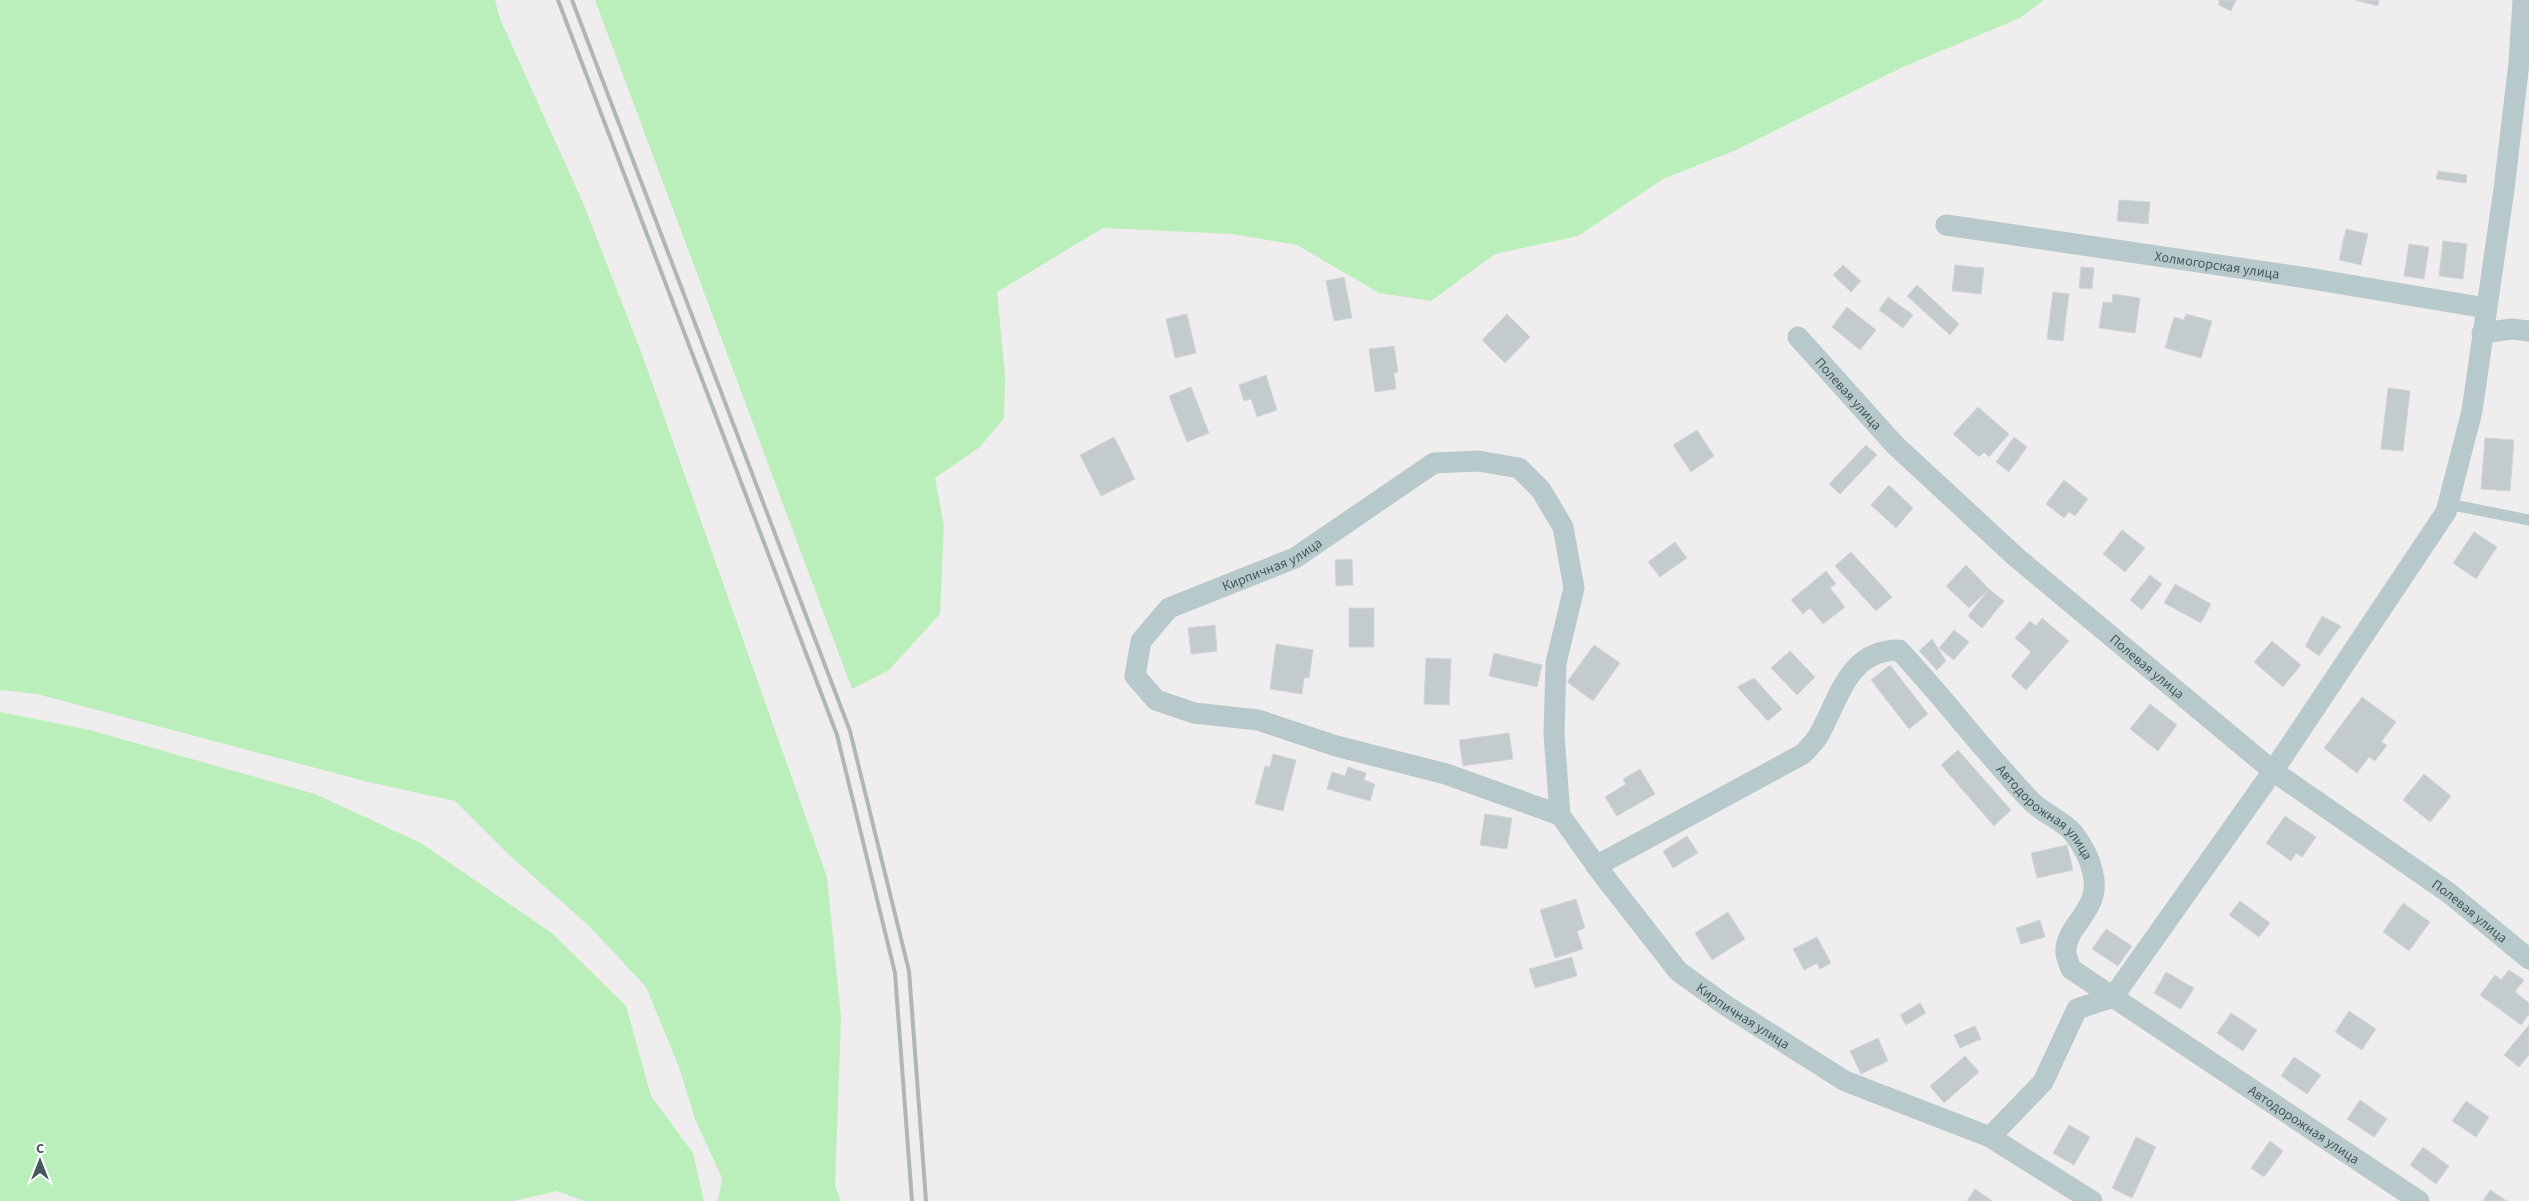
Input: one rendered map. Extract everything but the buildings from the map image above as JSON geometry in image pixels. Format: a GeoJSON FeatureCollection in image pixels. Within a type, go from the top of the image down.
{"type":"FeatureCollection","features":[{"type":"Feature","properties":{"kind":"street"},"geometry":{"type":"LineString","coordinates":[[1990,1137],[2043,1082],[2077,1008],[2113,998],[2273,771],[2446,512],[2472,410],[2504,189],[2519,63],[2523,0]]}},
{"type":"Feature","properties":{"kind":"street","name":"Холмогорская улица"},"geometry":{"type":"LineString","coordinates":[[1946,225],[2307,278],[2486,308]]}},
{"type":"Feature","properties":{"kind":"street"},"geometry":{"type":"LineString","coordinates":[[2482,333],[2512,329],[2529,331]]}},
{"type":"Feature","properties":{"kind":"street","name":"Полевая улица"},"geometry":{"type":"LineString","coordinates":[[1798,337],[1895,445],[2016,557],[2273,771],[2448,893],[2529,959]]}},
{"type":"Feature","properties":{"kind":"street","name":"Кирпичная улица"},"geometry":{"type":"LineString","coordinates":[[1560,815],[1446,774],[1336,746],[1258,720],[1194,713],[1156,700],[1135,676],[1141,641],[1169,608],[1295,558],[1434,463],[1478,461],[1519,468],[1541,490],[1564,527],[1574,588],[1556,663],[1554,734],[1560,815],[1596,866],[1678,972],[1724,1004],[1845,1081],[1990,1137],[2092,1201]]}},
{"type":"Feature","properties":{"kind":"street","name":"Автодорожная улица"},"geometry":{"type":"LineString","coordinates":[[1596,866],[1803,754],[1819,735],[1854,668],[1882,650],[1899,650],[1928,681],[1961,724],[2034,804],[2072,832],[2088,854],[2094,877],[2095,895],[2072,933],[2066,953],[2071,969],[2419,1201]]}},
{"type":"Feature","properties":{"kind":"lane"},"geometry":{"type":"LineString","coordinates":[[2448,504],[2527,522]]}},
{"type":"Feature","properties":{"kind":"green space"},"geometry":{"type":"Polygon","coordinates":[[[0,0],[495,0],[500,19],[584,205],[643,357],[827,877],[841,1017],[835,1186],[841,1201],[718,1201],[722,1178],[695,1119],[679,1067],[646,987],[589,926],[507,853],[455,801],[372,783],[37,694],[0,690],[0,0]]]}},
{"type":"Feature","properties":{"kind":"green space"},"geometry":{"type":"Polygon","coordinates":[[[595,0],[2044,0],[2020,18],[1905,66],[1736,150],[1663,179],[1578,236],[1495,254],[1431,301],[1379,293],[1297,245],[1232,234],[1103,228],[997,292],[1005,375],[1004,418],[980,447],[935,478],[944,525],[940,614],[889,670],[852,689],[595,0]]]}},
{"type":"Feature","properties":{"kind":"green space"},"geometry":{"type":"Polygon","coordinates":[[[0,712],[90,730],[315,794],[421,843],[553,934],[626,1006],[651,1096],[693,1153],[704,1201],[584,1201],[557,1191],[514,1201],[0,1201],[0,712]]]}},
{"type":"Feature","properties":{"kind":"railway"},"geometry":{"type":"LineString","coordinates":[[558,0],[837,735],[895,973],[912,1201]]}},
{"type":"Feature","properties":{"kind":"railway"},"geometry":{"type":"LineString","coordinates":[[572,0],[850,731],[909,971],[926,1201]]}}]}
